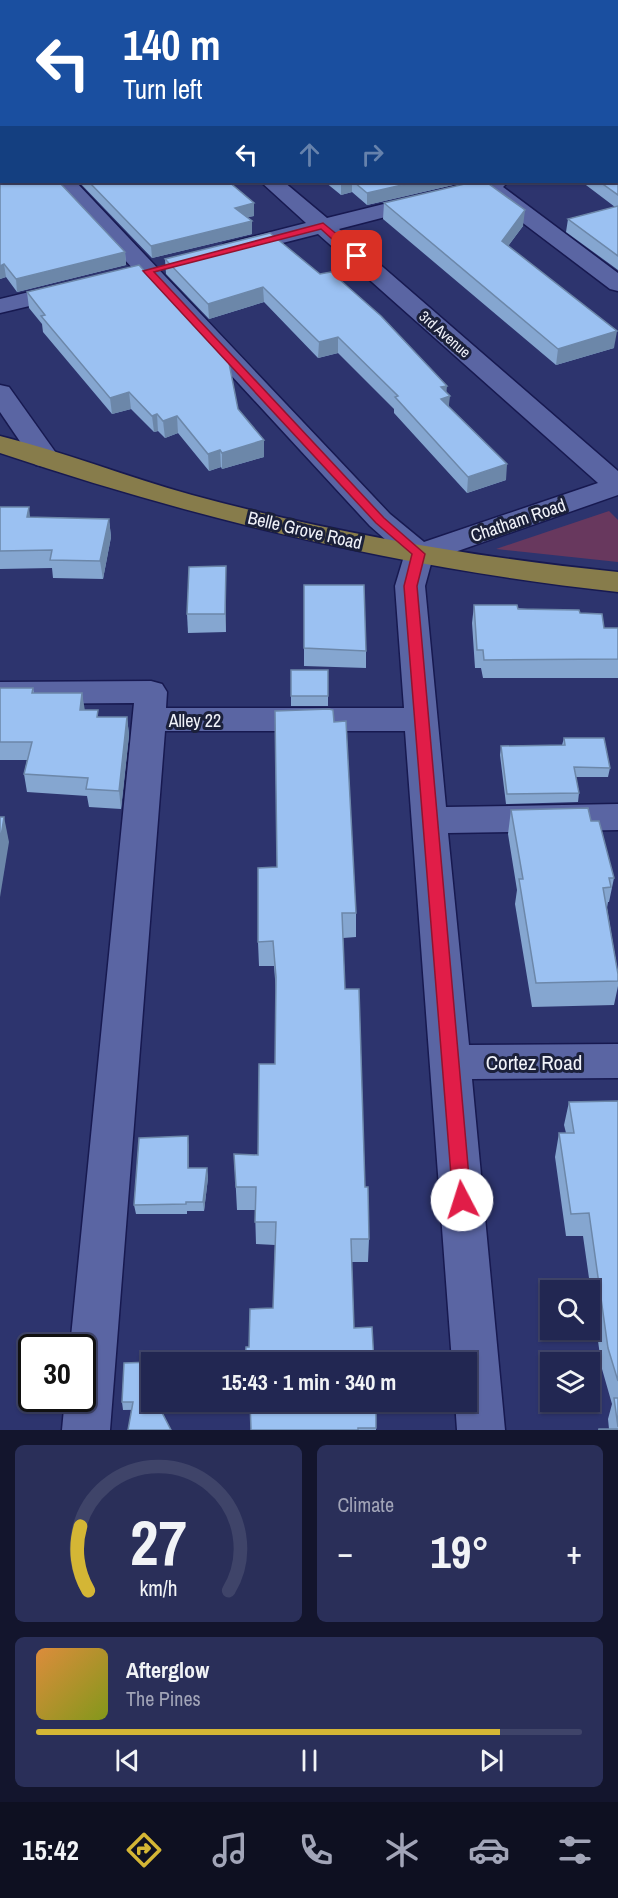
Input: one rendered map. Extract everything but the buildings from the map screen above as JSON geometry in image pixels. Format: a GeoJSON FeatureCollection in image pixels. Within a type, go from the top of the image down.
{"type":"FeatureCollection","features":[{"type":"Feature","properties":{"kind":"main road","name":"Belle Grove Road"},"geometry":{"type":"LineString","coordinates":[[0,444],[181,501],[311,532],[419,554],[576,578],[618,582]]}},
{"type":"Feature","properties":{"kind":"street"},"geometry":{"type":"LineString","coordinates":[[65,183],[380,520],[419,554],[410,586],[481,1430]]}},
{"type":"Feature","properties":{"kind":"street","name":"3rd Avenue"},"geometry":{"type":"LineString","coordinates":[[273,183],[618,486]]}},
{"type":"Feature","properties":{"kind":"street"},"geometry":{"type":"LineString","coordinates":[[213,254],[484,183]]}},
{"type":"Feature","properties":{"kind":"street"},"geometry":{"type":"LineString","coordinates":[[489,183],[618,284]]}},
{"type":"Feature","properties":{"kind":"street"},"geometry":{"type":"LineString","coordinates":[[0,306],[91,284]]}},
{"type":"Feature","properties":{"kind":"street"},"geometry":{"type":"LineString","coordinates":[[0,393],[46,459]]}},
{"type":"Feature","properties":{"kind":"street","name":"Chatham Road"},"geometry":{"type":"LineString","coordinates":[[419,554],[618,486]]}},
{"type":"Feature","properties":{"kind":"street","name":"Alley 22"},"geometry":{"type":"LineString","coordinates":[[0,693],[151,692],[149,720],[421,719]]}},
{"type":"Feature","properties":{"kind":"street"},"geometry":{"type":"LineString","coordinates":[[86,1430],[149,720]]}},
{"type":"Feature","properties":{"kind":"street"},"geometry":{"type":"LineString","coordinates":[[430,820],[618,817]]}},
{"type":"Feature","properties":{"kind":"street","name":"Cortez Road"},"geometry":{"type":"LineString","coordinates":[[450,1062],[618,1061]]}},
{"type":"Feature","properties":{"kind":"shaded area"},"geometry":{"type":"Polygon","coordinates":[[[609,511],[618,520],[618,562],[496,549],[609,511]]]}},
{"type":"Feature","properties":{"kind":"route"},"geometry":{"type":"LineString","coordinates":[[357,256],[323,226],[148,271],[380,520],[419,554],[410,586],[462,1200]]}}]}
